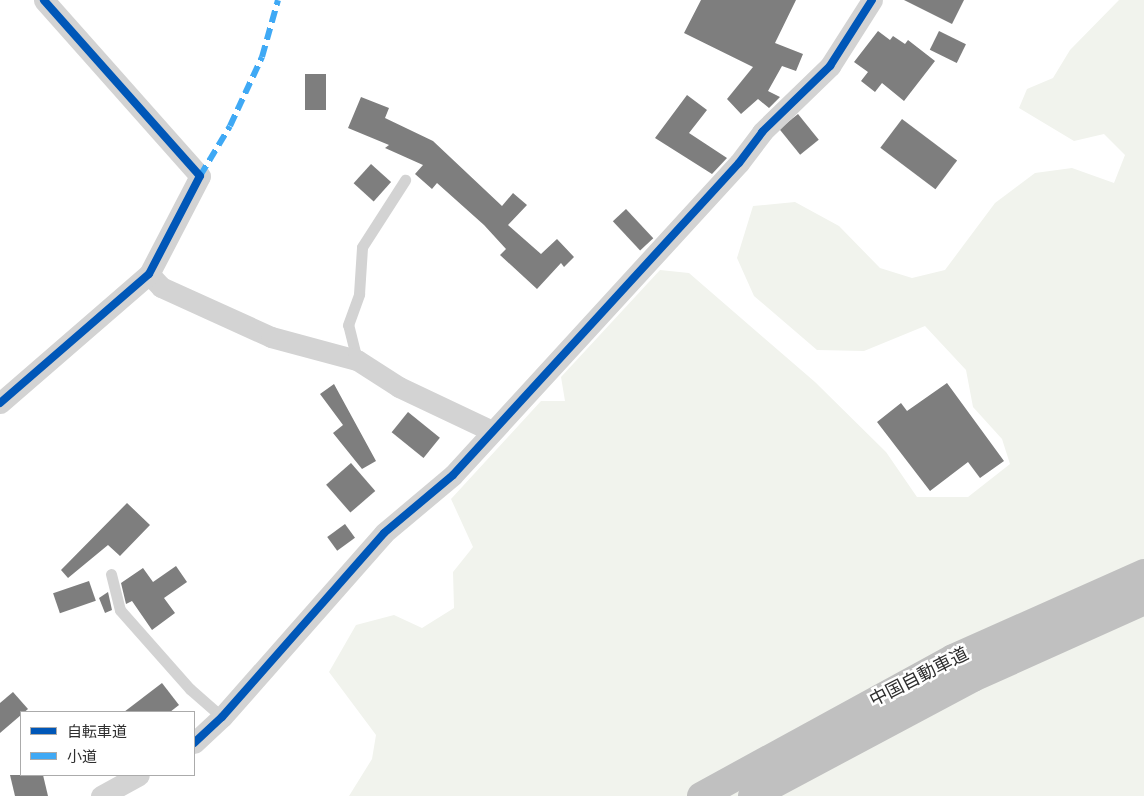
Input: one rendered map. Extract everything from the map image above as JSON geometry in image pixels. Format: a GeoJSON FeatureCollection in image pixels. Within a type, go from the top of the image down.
{"type":"FeatureCollection","features":[{"type":"Feature","properties":{"kind":"highway","name":"中国自動車道"},"geometry":{"type":"LineString","coordinates":[[701,796],[953,658],[1144,572]]}},
{"type":"Feature","properties":{"kind":"highway","name":"中国自動車道"},"geometry":{"type":"LineString","coordinates":[[752,796],[973,678],[1144,601]]}},
{"type":"Feature","properties":{"kind":"street"},"geometry":{"type":"LineString","coordinates":[[0,403],[149,274],[200,176],[44,0]]}},
{"type":"Feature","properties":{"kind":"street"},"geometry":{"type":"LineString","coordinates":[[195,742],[222,717],[384,534],[453,475],[490,430],[739,163],[762,132],[830,66],[872,0]]}},
{"type":"Feature","properties":{"kind":"street"},"geometry":{"type":"LineString","coordinates":[[149,274],[161,287],[271,337],[357,360],[399,387],[490,430]]}},
{"type":"Feature","properties":{"kind":"street"},"geometry":{"type":"LineString","coordinates":[[101,796],[137,776]]}},
{"type":"Feature","properties":{"kind":"lane"},"geometry":{"type":"LineString","coordinates":[[357,360],[348,325],[359,294],[362,247],[405,180]]}},
{"type":"Feature","properties":{"kind":"lane"},"geometry":{"type":"LineString","coordinates":[[111,574],[120,610],[190,689],[222,717]]}},
{"type":"Feature","properties":{"kind":"shaded area"},"geometry":{"type":"Polygon","coordinates":[[[1119,0],[1144,0],[1144,796],[349,796],[372,759],[376,735],[329,672],[356,625],[394,615],[422,628],[454,608],[453,572],[473,547],[451,499],[541,401],[565,401],[561,377],[660,270],[689,273],[815,382],[886,452],[917,497],[968,497],[1010,464],[1002,439],[973,407],[966,370],[925,326],[864,351],[817,350],[754,296],[737,258],[753,206],[795,202],[839,226],[880,268],[912,278],[945,270],[995,203],[1035,173],[1072,168],[1114,183],[1125,155],[1104,134],[1074,141],[1019,108],[1027,89],[1053,78],[1070,50],[1119,0]]]}},
{"type":"Feature","properties":{"kind":"building"},"geometry":{"type":"Polygon","coordinates":[[[701,0],[796,0],[775,43],[803,54],[796,71],[782,66],[768,91],[780,97],[769,108],[758,99],[741,114],[727,99],[753,67],[684,33],[701,0]]]}},
{"type":"Feature","properties":{"kind":"building"},"geometry":{"type":"Polygon","coordinates":[[[904,0],[964,0],[952,24],[904,0]]]}},
{"type":"Feature","properties":{"kind":"building"},"geometry":{"type":"Polygon","coordinates":[[[878,31],[890,40],[893,36],[905,44],[908,40],[935,61],[904,101],[882,83],[875,92],[861,81],[868,72],[854,62],[878,31]]]}},
{"type":"Feature","properties":{"kind":"building"},"geometry":{"type":"Polygon","coordinates":[[[939,31],[966,44],[957,63],[930,50],[939,31]]]}},
{"type":"Feature","properties":{"kind":"building"},"geometry":{"type":"Polygon","coordinates":[[[305,74],[326,74],[326,110],[305,110],[305,74]]]}},
{"type":"Feature","properties":{"kind":"building"},"geometry":{"type":"Polygon","coordinates":[[[687,95],[707,110],[689,133],[727,158],[712,174],[655,138],[687,95]]]}},
{"type":"Feature","properties":{"kind":"building"},"geometry":{"type":"Polygon","coordinates":[[[361,97],[389,108],[385,118],[433,141],[502,206],[513,193],[527,205],[508,225],[541,254],[557,239],[574,257],[564,267],[561,263],[537,289],[500,255],[506,249],[484,225],[437,183],[432,189],[415,174],[423,165],[385,148],[389,145],[348,128],[361,97]]]}},
{"type":"Feature","properties":{"kind":"building"},"geometry":{"type":"Polygon","coordinates":[[[798,114],[819,140],[800,155],[779,129],[798,114]]]}},
{"type":"Feature","properties":{"kind":"building"},"geometry":{"type":"Polygon","coordinates":[[[902,119],[957,161],[935,189],[880,148],[902,119]]]}},
{"type":"Feature","properties":{"kind":"building"},"geometry":{"type":"Polygon","coordinates":[[[371,164],[391,182],[374,201],[354,183],[371,164]]]}},
{"type":"Feature","properties":{"kind":"building"},"geometry":{"type":"Polygon","coordinates":[[[626,209],[653,238],[640,251],[613,221],[626,209]]]}},
{"type":"Feature","properties":{"kind":"building"},"geometry":{"type":"Polygon","coordinates":[[[947,383],[1004,461],[980,478],[968,462],[930,491],[877,422],[901,403],[907,411],[947,383]]]}},
{"type":"Feature","properties":{"kind":"building"},"geometry":{"type":"Polygon","coordinates":[[[334,384],[376,461],[362,469],[333,433],[343,425],[320,394],[334,384]]]}},
{"type":"Feature","properties":{"kind":"building"},"geometry":{"type":"Polygon","coordinates":[[[408,412],[440,438],[424,458],[392,432],[408,412]]]}},
{"type":"Feature","properties":{"kind":"building"},"geometry":{"type":"Polygon","coordinates":[[[351,463],[375,491],[350,513],[326,485],[351,463]]]}},
{"type":"Feature","properties":{"kind":"building"},"geometry":{"type":"Polygon","coordinates":[[[127,503],[150,525],[120,556],[108,545],[68,578],[61,570],[127,503]]]}},
{"type":"Feature","properties":{"kind":"building"},"geometry":{"type":"Polygon","coordinates":[[[345,524],[355,538],[337,551],[327,537],[345,524]]]}},
{"type":"Feature","properties":{"kind":"building"},"geometry":{"type":"Polygon","coordinates":[[[176,566],[187,582],[164,598],[175,613],[152,630],[132,601],[126,604],[121,583],[143,568],[153,582],[176,566]]]}},
{"type":"Feature","properties":{"kind":"building"},"geometry":{"type":"Polygon","coordinates":[[[89,581],[96,601],[60,613],[53,593],[89,581]]]}},
{"type":"Feature","properties":{"kind":"building"},"geometry":{"type":"Polygon","coordinates":[[[108,592],[112,610],[105,613],[99,598],[108,592]]]}},
{"type":"Feature","properties":{"kind":"building"},"geometry":{"type":"Polygon","coordinates":[[[162,683],[179,705],[171,711],[125,711],[162,683]]]}},
{"type":"Feature","properties":{"kind":"building"},"geometry":{"type":"Polygon","coordinates":[[[13,692],[28,709],[20,711],[20,716],[0,733],[0,703],[13,692]]]}},
{"type":"Feature","properties":{"kind":"building"},"geometry":{"type":"Polygon","coordinates":[[[10,775],[43,776],[48,796],[15,796],[10,775]]]}},
{"type":"Feature","properties":{"kind":"marked path"},"geometry":{"type":"LineString","coordinates":[[200,176],[230,126],[262,57],[278,0]]}},
{"type":"Feature","properties":{"kind":"cycle path"},"geometry":{"type":"LineString","coordinates":[[0,403],[149,274],[200,176],[44,0]]}},
{"type":"Feature","properties":{"kind":"cycle path"},"geometry":{"type":"LineString","coordinates":[[195,742],[222,717],[384,533],[453,475],[739,163],[762,132],[830,66],[872,0]]}}]}
